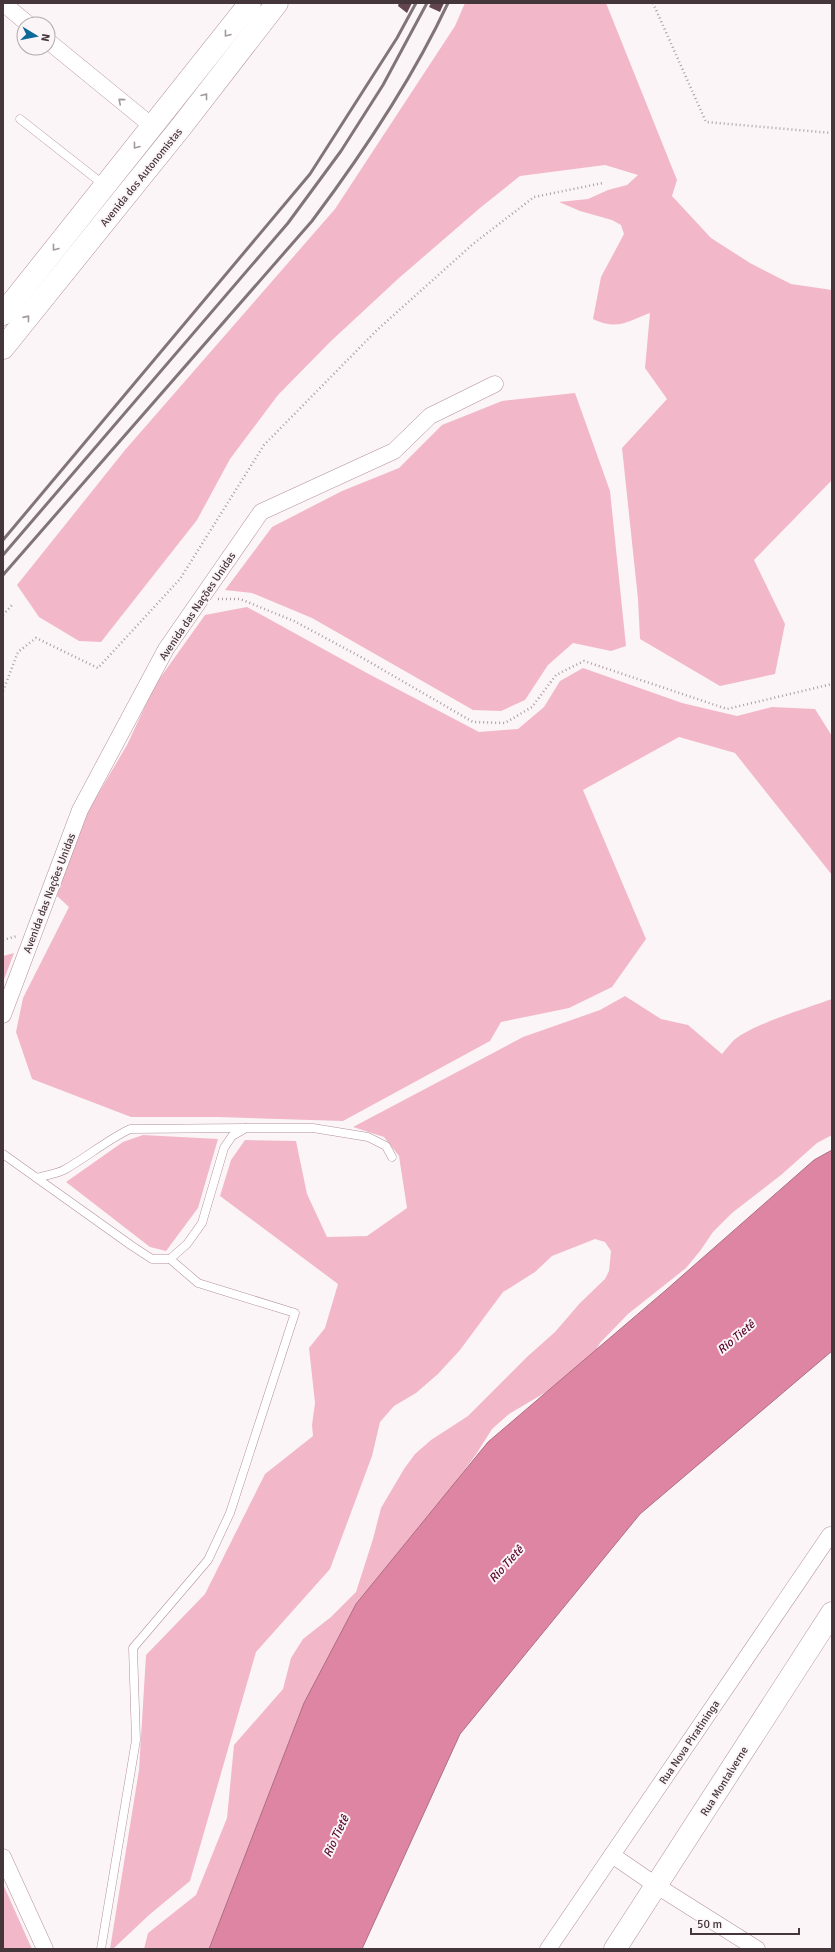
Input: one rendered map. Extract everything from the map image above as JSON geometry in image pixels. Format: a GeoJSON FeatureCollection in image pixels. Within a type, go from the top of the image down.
{"type":"FeatureCollection","features":[{"type":"Feature","properties":{"kind":"main road","name":"Avenida dos Autonomistas"},"geometry":{"type":"LineString","coordinates":[[3,314],[228,33],[250,3]]}},
{"type":"Feature","properties":{"kind":"main road","name":"Avenida dos Autonomistas"},"geometry":{"type":"LineString","coordinates":[[3,348],[181,127],[277,3]]}},
{"type":"Feature","properties":{"kind":"main road"},"geometry":{"type":"LineString","coordinates":[[152,126],[156,147],[153,162]]}},
{"type":"Feature","properties":{"kind":"main road","name":"Rua Montalverne"},"geometry":{"type":"LineString","coordinates":[[615,1949],[832,1614]]}},
{"type":"Feature","properties":{"kind":"street"},"geometry":{"type":"LineString","coordinates":[[3,3],[18,16]]}},
{"type":"Feature","properties":{"kind":"street"},"geometry":{"type":"LineString","coordinates":[[56,48],[152,126]]}},
{"type":"Feature","properties":{"kind":"street","name":"Avenida das Nações Unidas"},"geometry":{"type":"LineString","coordinates":[[3,1015],[80,810],[166,649],[261,512],[394,450],[430,416],[495,384]]}},
{"type":"Feature","properties":{"kind":"street","name":"Rua Nova Piratininga"},"geometry":{"type":"LineString","coordinates":[[548,1949],[830,1535]]}},
{"type":"Feature","properties":{"kind":"street"},"geometry":{"type":"LineString","coordinates":[[612,1854],[657,1886],[757,1949]]}},
{"type":"Feature","properties":{"kind":"street"},"geometry":{"type":"LineString","coordinates":[[3,1857],[45,1949]]}},
{"type":"Feature","properties":{"kind":"lane"},"geometry":{"type":"LineString","coordinates":[[20,119],[105,186]]}},
{"type":"Feature","properties":{"kind":"lane"},"geometry":{"type":"LineString","coordinates":[[37,1178],[62,1170],[92,1153],[114,1136],[130,1128],[313,1128],[368,1137],[386,1146],[392,1157]]}},
{"type":"Feature","properties":{"kind":"lane"},"geometry":{"type":"LineString","coordinates":[[170,1259],[187,1244],[202,1223],[224,1148],[232,1136],[246,1128]]}},
{"type":"Feature","properties":{"kind":"lane"},"geometry":{"type":"LineString","coordinates":[[3,1154],[152,1259],[170,1259],[198,1282],[295,1313],[230,1513],[208,1560],[133,1648],[136,1740],[101,1949]]}},
{"type":"Feature","properties":{"kind":"path"},"geometry":{"type":"LineString","coordinates":[[653,3],[706,122],[832,133]]}},
{"type":"Feature","properties":{"kind":"path"},"geometry":{"type":"LineString","coordinates":[[3,691],[18,652],[36,638],[98,668],[180,579],[264,445],[377,330],[473,244],[534,197],[603,183]]}},
{"type":"Feature","properties":{"kind":"path"},"geometry":{"type":"LineString","coordinates":[[201,599],[240,599],[294,621],[359,656],[473,722],[505,723],[532,707],[556,675],[584,661],[726,709],[832,684]]}},
{"type":"Feature","properties":{"kind":"path"},"geometry":{"type":"LineString","coordinates":[[3,615],[12,605]]}},
{"type":"Feature","properties":{"kind":"shaded area"},"geometry":{"type":"Polygon","coordinates":[[[465,3],[606,3],[677,180],[672,196],[711,238],[750,263],[791,284],[832,290],[832,480],[754,560],[785,624],[775,674],[720,686],[640,639],[638,599],[622,448],[667,399],[645,368],[650,313],[623,324],[602,323],[593,319],[601,277],[624,234],[621,225],[612,220],[580,211],[559,202],[588,199],[608,190],[627,185],[638,175],[605,165],[520,176],[480,208],[399,278],[330,342],[278,395],[230,459],[197,520],[101,642],[79,641],[39,617],[17,585],[125,450],[335,209],[455,26],[465,3]]]}},
{"type":"Feature","properties":{"kind":"shaded area"},"geometry":{"type":"Polygon","coordinates":[[[575,393],[610,491],[626,646],[611,651],[573,643],[548,665],[525,700],[501,711],[473,710],[312,618],[252,593],[225,590],[272,527],[342,491],[399,468],[442,425],[502,401],[575,393]]]}},
{"type":"Feature","properties":{"kind":"shaded area"},"geometry":{"type":"Polygon","coordinates":[[[247,607],[365,672],[479,732],[518,729],[544,707],[560,681],[583,668],[682,703],[737,716],[772,707],[815,709],[832,736],[832,875],[735,753],[679,737],[583,790],[646,939],[612,987],[569,1008],[501,1022],[490,1041],[343,1121],[218,1117],[131,1117],[32,1079],[16,1032],[23,998],[69,907],[57,896],[81,823],[127,745],[155,685],[205,615],[247,607]]]}},
{"type":"Feature","properties":{"kind":"shaded area"},"geometry":{"type":"Polygon","coordinates":[[[14,953],[3,982],[3,956],[14,953]]]}},
{"type":"Feature","properties":{"kind":"shaded area"},"geometry":{"type":"Polygon","coordinates":[[[625,996],[661,1019],[688,1025],[722,1054],[734,1040],[754,1028],[832,999],[832,1135],[817,1143],[781,1175],[732,1213],[713,1232],[686,1268],[628,1314],[600,1343],[594,1354],[558,1385],[509,1414],[492,1429],[477,1453],[446,1495],[216,1949],[144,1949],[148,1933],[196,1895],[227,1818],[234,1745],[283,1689],[291,1658],[303,1639],[331,1617],[356,1592],[381,1508],[404,1469],[415,1454],[431,1440],[468,1416],[528,1356],[555,1332],[580,1303],[605,1279],[609,1271],[611,1251],[605,1242],[595,1239],[552,1256],[535,1272],[503,1292],[460,1350],[438,1374],[416,1393],[394,1406],[380,1422],[372,1456],[330,1569],[256,1652],[190,1881],[149,1915],[113,1949],[110,1949],[139,1770],[146,1655],[205,1594],[265,1474],[313,1436],[312,1425],[315,1403],[309,1348],[325,1328],[338,1284],[220,1196],[231,1160],[245,1140],[296,1141],[307,1194],[327,1237],[367,1236],[407,1208],[399,1156],[384,1137],[353,1127],[523,1037],[600,1010],[625,996]]]}},
{"type":"Feature","properties":{"kind":"shaded area"},"geometry":{"type":"Polygon","coordinates":[[[143,1135],[218,1139],[198,1208],[166,1251],[150,1247],[66,1182],[123,1142],[143,1135]]]}},
{"type":"Feature","properties":{"kind":"shaded area"},"geometry":{"type":"Polygon","coordinates":[[[3,1884],[32,1949],[3,1949],[3,1884]]]}},
{"type":"Feature","properties":{"kind":"water","name":"Rio Tietê"},"geometry":{"type":"Polygon","coordinates":[[[832,1150],[832,1351],[640,1514],[460,1734],[362,1949],[209,1949],[304,1703],[356,1604],[488,1442],[666,1290],[814,1160],[832,1150]]]}},
{"type":"Feature","properties":{"kind":"building"},"geometry":{"type":"Polygon","coordinates":[[[399,3],[412,3],[407,13],[398,6],[399,3]]]}},
{"type":"Feature","properties":{"kind":"building"},"geometry":{"type":"Polygon","coordinates":[[[431,3],[444,3],[440,12],[429,7],[431,3]]]}},
{"type":"Feature","properties":{"kind":"railway"},"geometry":{"type":"LineString","coordinates":[[3,540],[310,174],[397,38],[416,3]]}},
{"type":"Feature","properties":{"kind":"railway"},"geometry":{"type":"LineString","coordinates":[[3,555],[288,223],[341,151],[383,85],[427,3]]}},
{"type":"Feature","properties":{"kind":"railway"},"geometry":{"type":"LineString","coordinates":[[3,575],[312,221],[350,169],[403,88],[448,3]]}}]}
